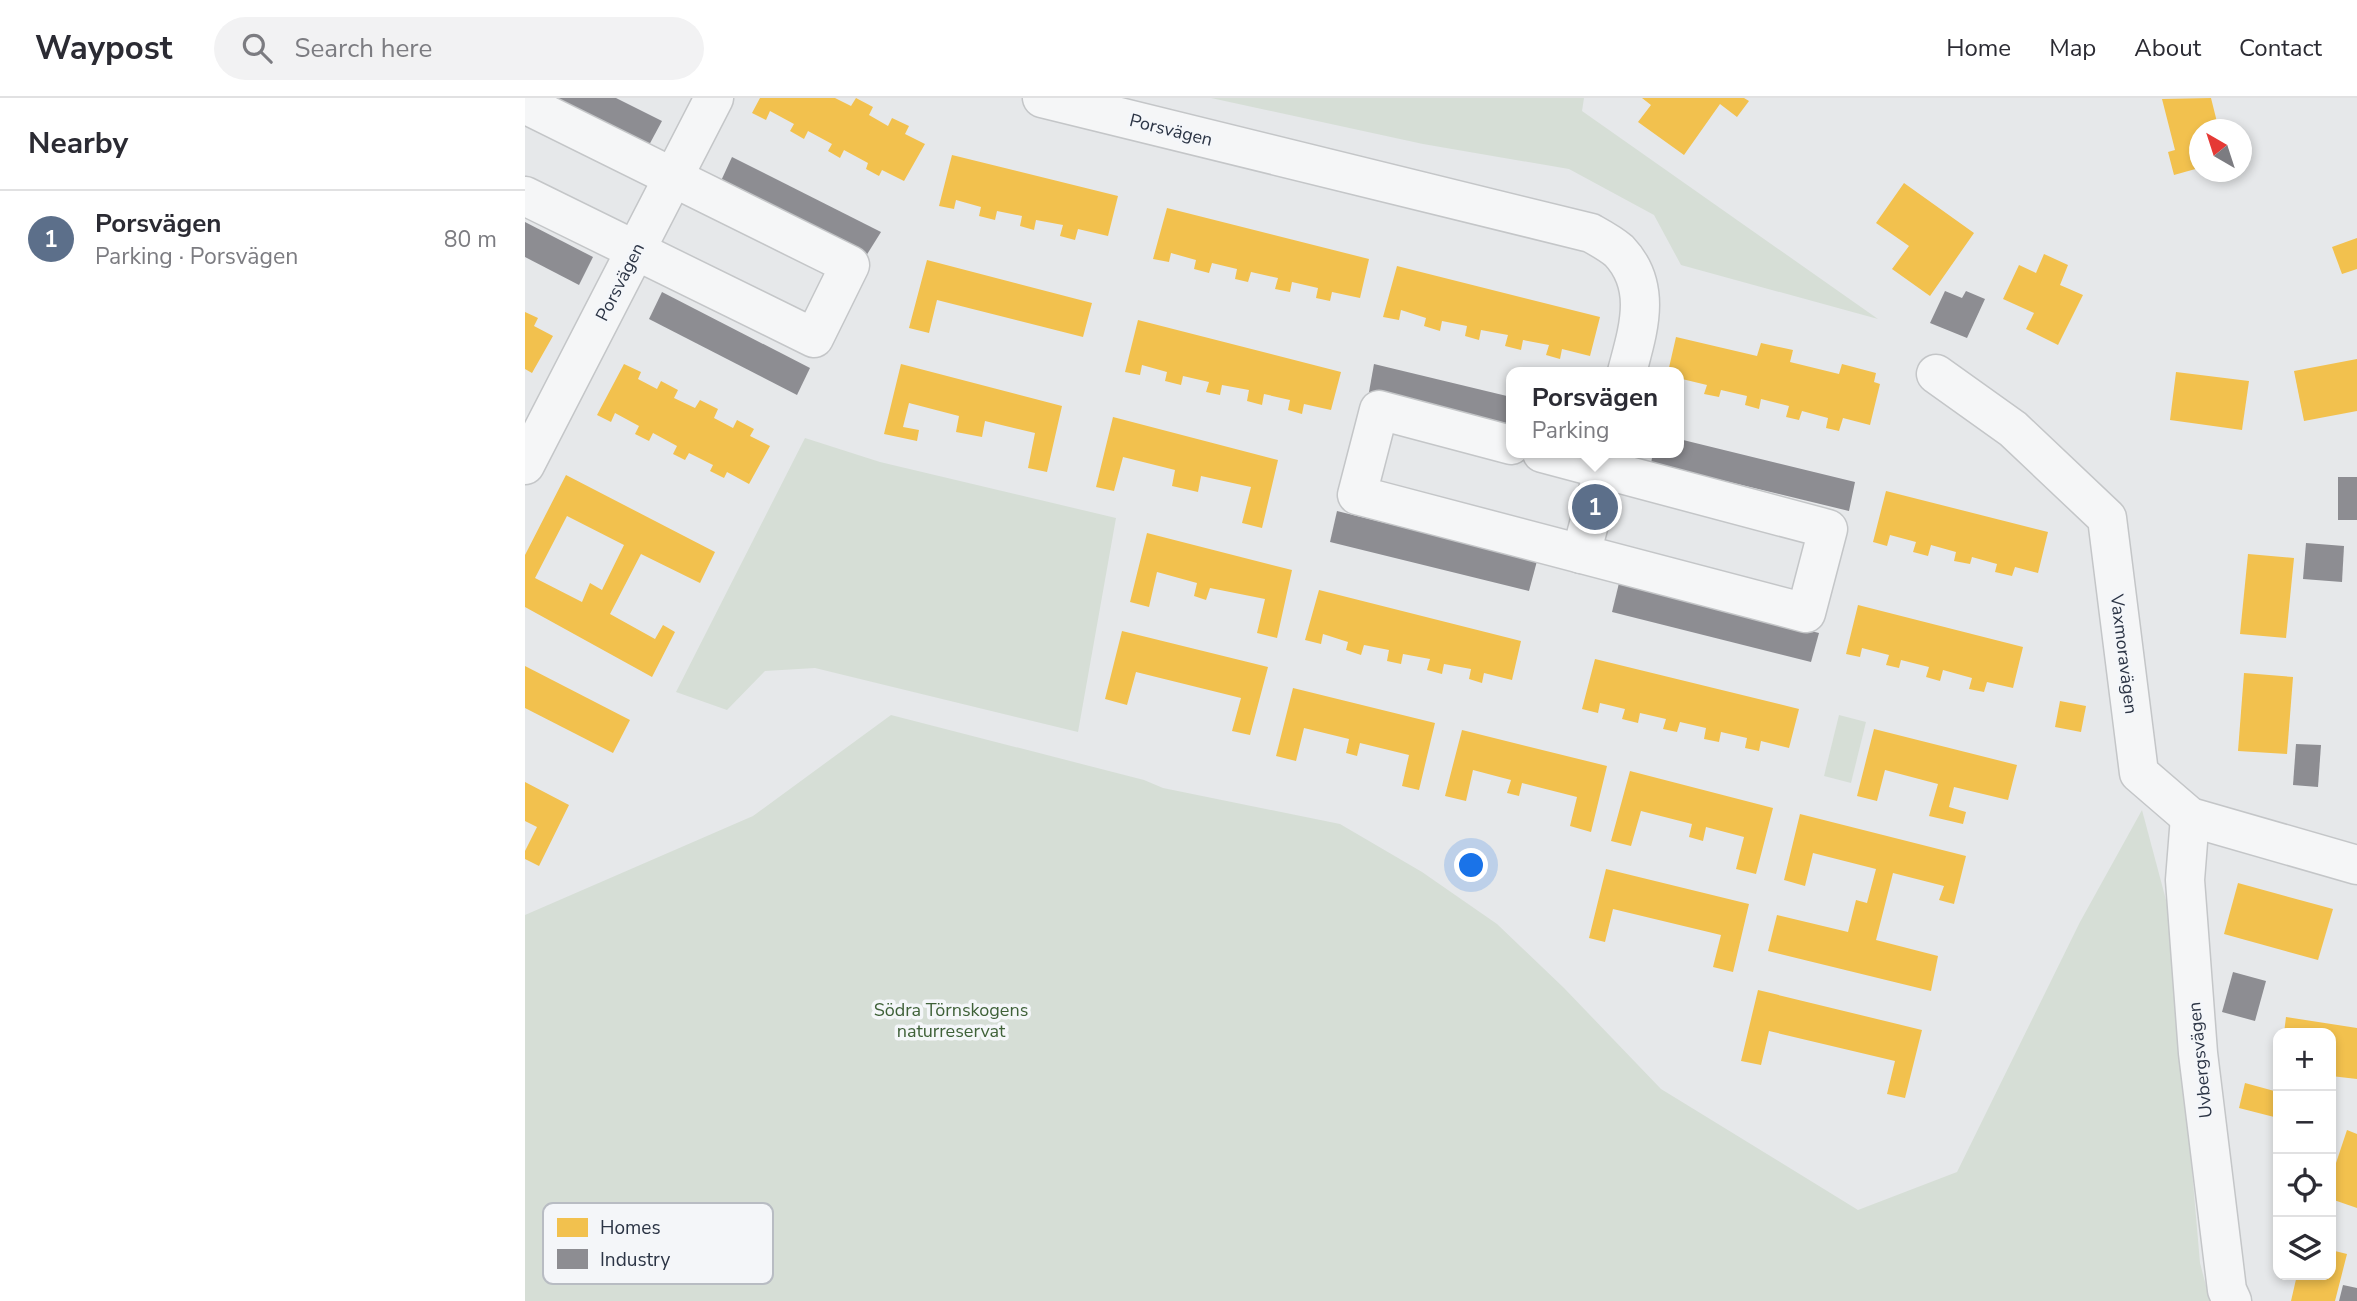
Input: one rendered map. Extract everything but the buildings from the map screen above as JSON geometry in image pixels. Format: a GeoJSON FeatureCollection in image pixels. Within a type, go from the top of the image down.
{"type":"FeatureCollection","features":[{"type":"Feature","properties":{"kind":"street","name":"Porsvägen"},"geometry":{"type":"LineString","coordinates":[[525,465],[714,98]]}},
{"type":"Feature","properties":{"kind":"street","name":"Porsvägen"},"geometry":{"type":"LineString","coordinates":[[1042,98],[1591,233],[1618,250],[1637,277],[1641,316],[1628,367]]}},
{"type":"Feature","properties":{"kind":"street"},"geometry":{"type":"LineString","coordinates":[[525,104],[850,265],[814,338],[525,196]]}},
{"type":"Feature","properties":{"kind":"street","name":"Vaxmoravägen"},"geometry":{"type":"LineString","coordinates":[[1936,374],[2013,429],[2108,518],[2139,773],[2190,817],[2357,865]]}},
{"type":"Feature","properties":{"kind":"street"},"geometry":{"type":"LineString","coordinates":[[1506,444],[1379,410],[1357,495],[1806,613],[1828,529],[1606,461],[1582,458]]}},
{"type":"Feature","properties":{"kind":"street"},"geometry":{"type":"LineString","coordinates":[[1581,554],[1606,461]]}},
{"type":"Feature","properties":{"kind":"street","name":"Uvbergsvägen"},"geometry":{"type":"LineString","coordinates":[[2190,817],[2185,880],[2198,1053],[2227,1290],[2232,1301]]}},
{"type":"Feature","properties":{"kind":"green space"},"geometry":{"type":"Polygon","coordinates":[[[1211,98],[1584,98],[1582,111],[1878,319],[1681,265],[1654,215],[1569,169],[1423,144],[1211,98]]]}},
{"type":"Feature","properties":{"kind":"green space"},"geometry":{"type":"Polygon","coordinates":[[[805,438],[880,462],[1116,518],[1078,732],[815,668],[765,671],[727,710],[676,692],[805,438]]]}},
{"type":"Feature","properties":{"kind":"green space","name":"Södra Törnskogens naturreservat"},"geometry":{"type":"Polygon","coordinates":[[[891,715],[1144,780],[1163,788],[1340,824],[1422,872],[1497,924],[1564,988],[1661,1089],[1858,1210],[1957,1172],[2080,922],[2142,810],[2170,915],[2200,1263],[2210,1301],[525,1301],[525,915],[753,816],[891,715]]]}},
{"type":"Feature","properties":{"kind":"green space"},"geometry":{"type":"Polygon","coordinates":[[[1839,715],[1866,722],[1851,783],[1824,776],[1839,715]]]}},
{"type":"Feature","properties":{"kind":"place","name":"Porsvägen"},"geometry":{"type":"Point","coordinates":[1595,507]}}]}
